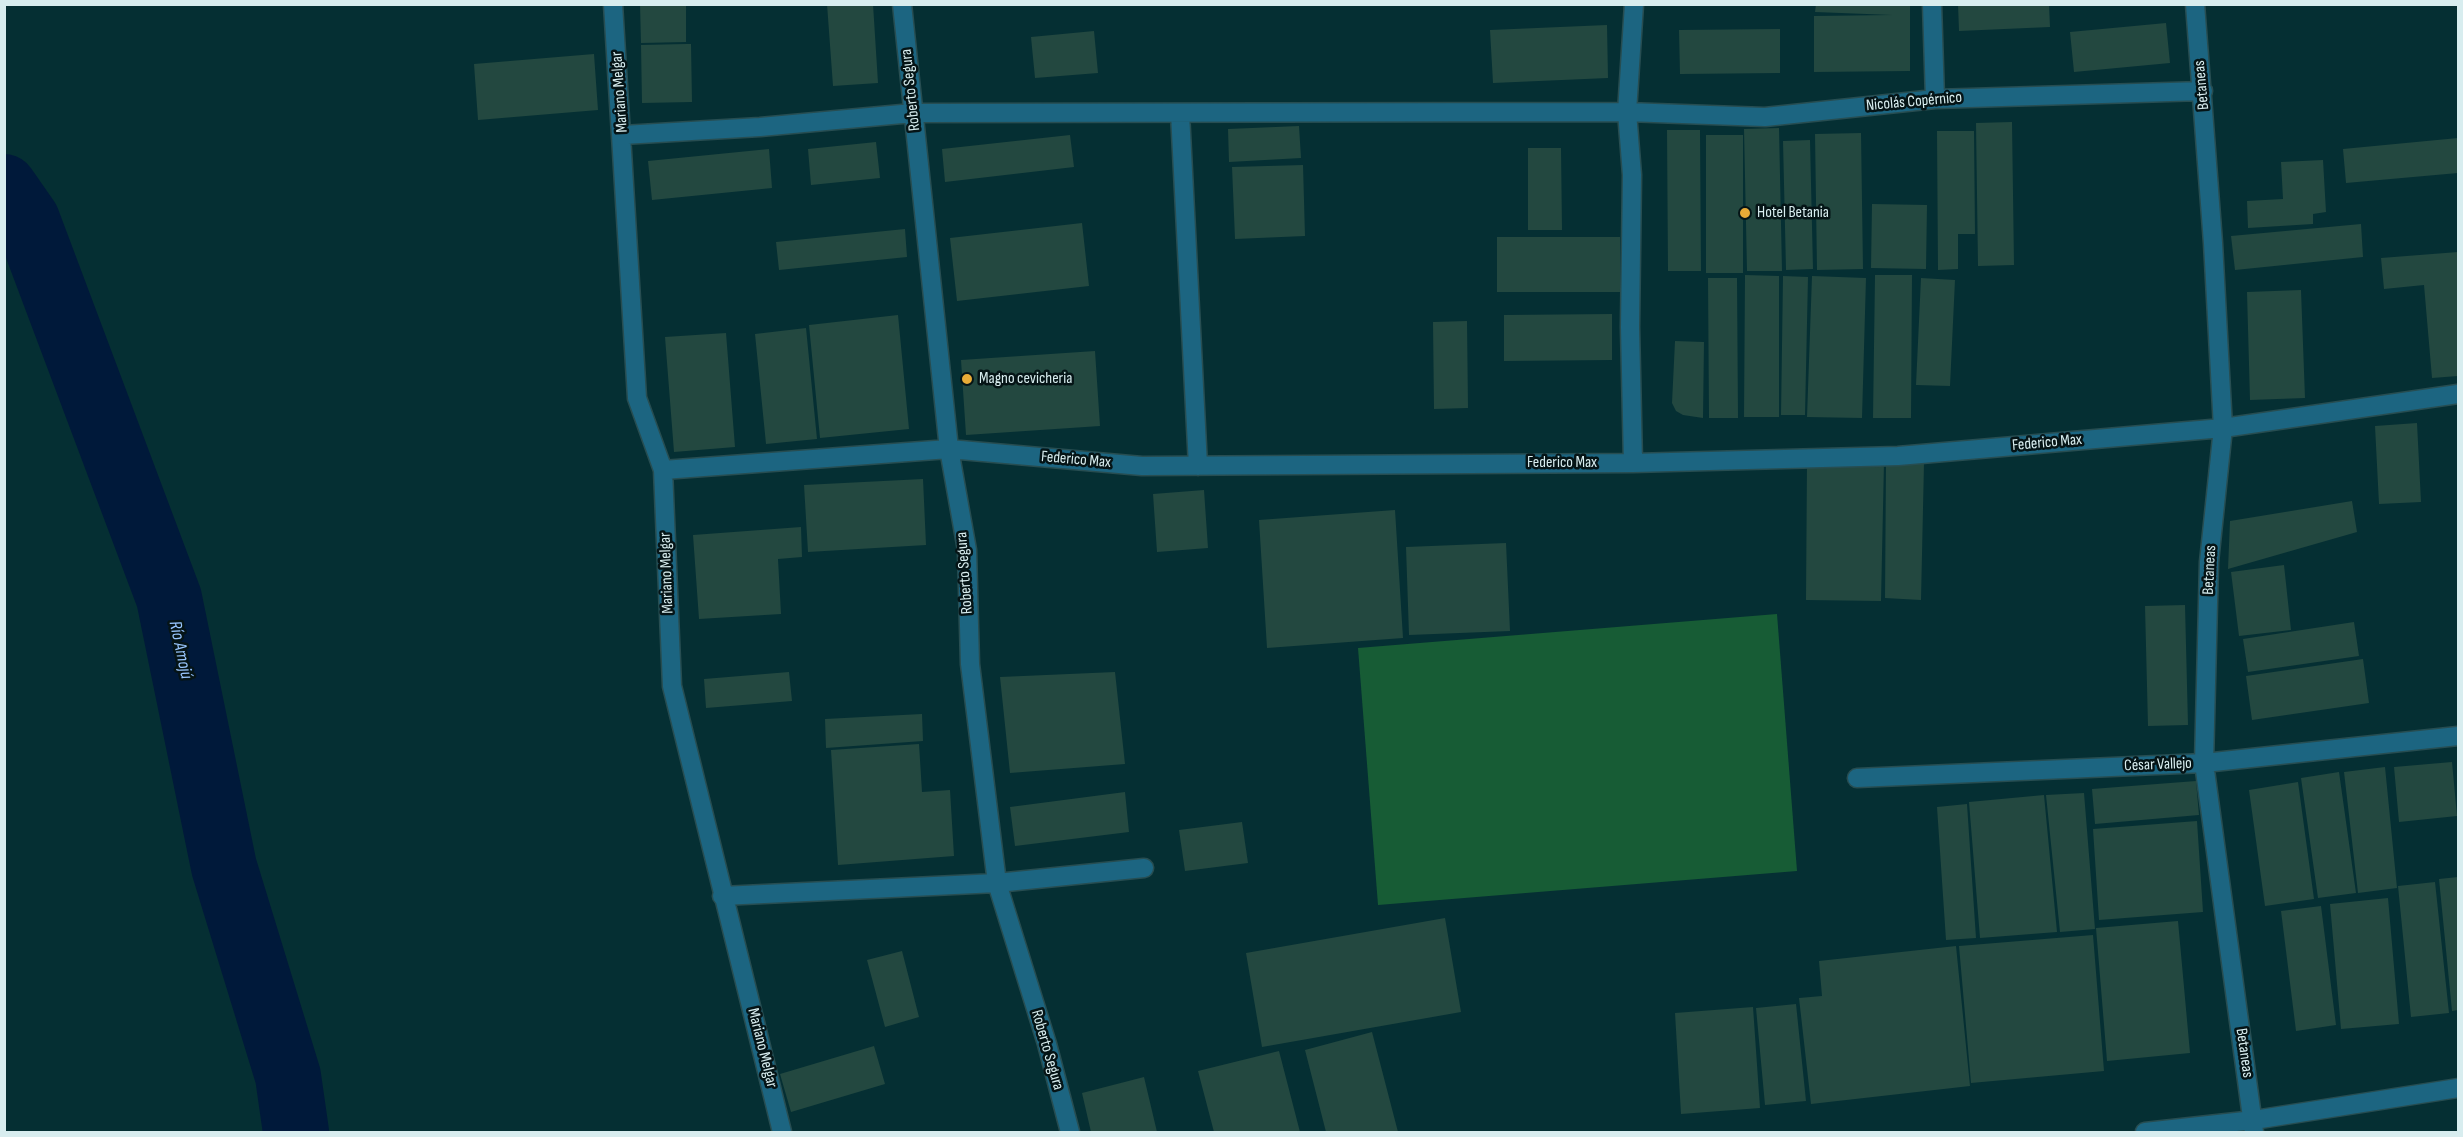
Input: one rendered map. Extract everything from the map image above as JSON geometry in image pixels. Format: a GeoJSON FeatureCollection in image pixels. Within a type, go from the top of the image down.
{"type":"FeatureCollection","features":[{"type":"Feature","properties":{"kind":"street","name":"Mariano Melgar"},"geometry":{"type":"LineString","coordinates":[[613,4],[623,135],[637,398],[663,470],[672,686],[782,1132]]}},
{"type":"Feature","properties":{"kind":"street","name":"Roberto Segura"},"geometry":{"type":"LineString","coordinates":[[902,4],[949,449],[967,550],[970,664],[997,883],[1047,1044],[1070,1132]]}},
{"type":"Feature","properties":{"kind":"street"},"geometry":{"type":"LineString","coordinates":[[1633,463],[1630,327],[1632,175],[1627,112],[1634,4]]}},
{"type":"Feature","properties":{"kind":"street"},"geometry":{"type":"LineString","coordinates":[[1932,4],[1935,99]]}},
{"type":"Feature","properties":{"kind":"street","name":"Betaneas"},"geometry":{"type":"LineString","coordinates":[[2195,4],[2203,92],[2223,428],[2209,562],[2204,763],[2254,1126]]}},
{"type":"Feature","properties":{"kind":"street","name":"Nicolás Copérnico"},"geometry":{"type":"LineString","coordinates":[[623,135],[760,127],[913,113],[1627,112],[1765,117],[1935,99],[2203,92]]}},
{"type":"Feature","properties":{"kind":"street"},"geometry":{"type":"LineString","coordinates":[[1180,113],[1198,466]]}},
{"type":"Feature","properties":{"kind":"street","name":"Federico Max"},"geometry":{"type":"LineString","coordinates":[[663,470],[949,449],[1142,466],[1633,463],[1898,456],[2223,428],[2458,394]]}},
{"type":"Feature","properties":{"kind":"street","name":"César Vallejo"},"geometry":{"type":"LineString","coordinates":[[1857,778],[2204,763],[2458,736]]}},
{"type":"Feature","properties":{"kind":"street"},"geometry":{"type":"LineString","coordinates":[[723,896],[997,883],[1144,868]]}},
{"type":"Feature","properties":{"kind":"street"},"geometry":{"type":"LineString","coordinates":[[2145,1132],[2254,1126],[2458,1088]]}},
{"type":"Feature","properties":{"kind":"green space"},"geometry":{"type":"Polygon","coordinates":[[[1777,614],[1797,871],[1378,905],[1358,648],[1777,614]]]}},
{"type":"Feature","properties":{"kind":"building"},"geometry":{"type":"Polygon","coordinates":[[[640,4],[686,4],[686,42],[641,43],[640,4]]]}},
{"type":"Feature","properties":{"kind":"building"},"geometry":{"type":"Polygon","coordinates":[[[827,4],[873,4],[878,83],[833,86],[827,4]]]}},
{"type":"Feature","properties":{"kind":"building"},"geometry":{"type":"Polygon","coordinates":[[[1816,4],[1910,4],[1910,71],[1814,72],[1814,16],[1892,15],[1815,12],[1816,4]]]}},
{"type":"Feature","properties":{"kind":"building"},"geometry":{"type":"Polygon","coordinates":[[[1958,4],[2049,4],[2050,27],[1959,31],[1958,4]]]}},
{"type":"Feature","properties":{"kind":"building"},"geometry":{"type":"Polygon","coordinates":[[[2166,23],[2170,63],[2074,72],[2070,32],[2166,23]]]}},
{"type":"Feature","properties":{"kind":"building"},"geometry":{"type":"Polygon","coordinates":[[[1607,25],[1608,78],[1493,83],[1490,30],[1607,25]]]}},
{"type":"Feature","properties":{"kind":"building"},"geometry":{"type":"Polygon","coordinates":[[[1780,29],[1780,73],[1680,74],[1679,30],[1780,29]]]}},
{"type":"Feature","properties":{"kind":"building"},"geometry":{"type":"Polygon","coordinates":[[[1094,31],[1098,73],[1035,78],[1031,37],[1094,31]]]}},
{"type":"Feature","properties":{"kind":"building"},"geometry":{"type":"Polygon","coordinates":[[[691,44],[692,102],[642,103],[641,45],[691,44]]]}},
{"type":"Feature","properties":{"kind":"building"},"geometry":{"type":"Polygon","coordinates":[[[594,54],[598,110],[478,120],[474,64],[594,54]]]}},
{"type":"Feature","properties":{"kind":"building"},"geometry":{"type":"Polygon","coordinates":[[[2012,122],[2014,265],[1978,266],[1976,123],[2012,122]]]}},
{"type":"Feature","properties":{"kind":"building"},"geometry":{"type":"Polygon","coordinates":[[[1299,126],[1301,158],[1229,162],[1228,129],[1299,126]]]}},
{"type":"Feature","properties":{"kind":"building"},"geometry":{"type":"Polygon","coordinates":[[[1779,128],[1782,271],[1747,271],[1744,129],[1779,128]]]}},
{"type":"Feature","properties":{"kind":"building"},"geometry":{"type":"Polygon","coordinates":[[[1667,130],[1700,130],[1701,271],[1668,271],[1667,130]]]}},
{"type":"Feature","properties":{"kind":"building"},"geometry":{"type":"Polygon","coordinates":[[[1937,131],[1974,131],[1975,234],[1958,234],[1958,269],[1938,270],[1937,131]]]}},
{"type":"Feature","properties":{"kind":"building"},"geometry":{"type":"Polygon","coordinates":[[[1861,133],[1863,269],[1817,270],[1815,134],[1861,133]]]}},
{"type":"Feature","properties":{"kind":"building"},"geometry":{"type":"Polygon","coordinates":[[[1070,135],[1074,167],[945,182],[942,149],[1070,135]]]}},
{"type":"Feature","properties":{"kind":"building"},"geometry":{"type":"Polygon","coordinates":[[[1706,135],[1743,135],[1743,273],[1706,273],[1706,135]]]}},
{"type":"Feature","properties":{"kind":"building"},"geometry":{"type":"Polygon","coordinates":[[[2458,138],[2458,173],[2346,183],[2343,149],[2458,138]]]}},
{"type":"Feature","properties":{"kind":"building"},"geometry":{"type":"Polygon","coordinates":[[[1810,140],[1813,269],[1786,270],[1783,141],[1810,140]]]}},
{"type":"Feature","properties":{"kind":"building"},"geometry":{"type":"Polygon","coordinates":[[[876,142],[880,178],[811,185],[808,149],[876,142]]]}},
{"type":"Feature","properties":{"kind":"building"},"geometry":{"type":"Polygon","coordinates":[[[1528,148],[1561,148],[1562,230],[1528,230],[1528,148]]]}},
{"type":"Feature","properties":{"kind":"building"},"geometry":{"type":"Polygon","coordinates":[[[769,149],[772,188],[652,200],[648,161],[769,149]]]}},
{"type":"Feature","properties":{"kind":"building"},"geometry":{"type":"Polygon","coordinates":[[[2323,160],[2326,212],[2313,214],[2313,224],[2248,228],[2247,201],[2283,199],[2281,162],[2323,160]]]}},
{"type":"Feature","properties":{"kind":"building"},"geometry":{"type":"Polygon","coordinates":[[[1303,165],[1305,236],[1235,239],[1232,167],[1303,165]]]}},
{"type":"Feature","properties":{"kind":"building"},"geometry":{"type":"Polygon","coordinates":[[[1872,204],[1927,205],[1926,269],[1871,268],[1872,204]]]}},
{"type":"Feature","properties":{"kind":"building"},"geometry":{"type":"Polygon","coordinates":[[[1082,223],[1089,286],[957,301],[950,238],[1082,223]]]}},
{"type":"Feature","properties":{"kind":"building"},"geometry":{"type":"Polygon","coordinates":[[[2361,224],[2363,257],[2235,270],[2231,236],[2361,224]]]}},
{"type":"Feature","properties":{"kind":"building"},"geometry":{"type":"Polygon","coordinates":[[[905,229],[907,257],[779,270],[776,242],[905,229]]]}},
{"type":"Feature","properties":{"kind":"building"},"geometry":{"type":"Polygon","coordinates":[[[1497,237],[1620,237],[1620,292],[1497,292],[1497,237]]]}},
{"type":"Feature","properties":{"kind":"building"},"geometry":{"type":"Polygon","coordinates":[[[2458,252],[2458,376],[2432,378],[2424,285],[2384,289],[2381,258],[2458,252]]]}},
{"type":"Feature","properties":{"kind":"building"},"geometry":{"type":"Polygon","coordinates":[[[1745,275],[1779,276],[1779,417],[1744,417],[1745,275]]]}},
{"type":"Feature","properties":{"kind":"building"},"geometry":{"type":"Polygon","coordinates":[[[1875,275],[1912,275],[1911,418],[1873,418],[1875,275]]]}},
{"type":"Feature","properties":{"kind":"building"},"geometry":{"type":"Polygon","coordinates":[[[1783,276],[1808,277],[1805,415],[1781,415],[1783,276]]]}},
{"type":"Feature","properties":{"kind":"building"},"geometry":{"type":"Polygon","coordinates":[[[1812,276],[1866,278],[1862,418],[1807,417],[1812,276]]]}},
{"type":"Feature","properties":{"kind":"building"},"geometry":{"type":"Polygon","coordinates":[[[1708,278],[1737,278],[1738,418],[1709,418],[1708,278]]]}},
{"type":"Feature","properties":{"kind":"building"},"geometry":{"type":"Polygon","coordinates":[[[1921,278],[1955,280],[1950,386],[1916,385],[1921,278]]]}},
{"type":"Feature","properties":{"kind":"building"},"geometry":{"type":"Polygon","coordinates":[[[2301,290],[2305,398],[2250,400],[2247,292],[2301,290]]]}},
{"type":"Feature","properties":{"kind":"building"},"geometry":{"type":"Polygon","coordinates":[[[1612,314],[1612,360],[1504,361],[1504,315],[1612,314]]]}},
{"type":"Feature","properties":{"kind":"building"},"geometry":{"type":"Polygon","coordinates":[[[898,315],[909,429],[820,438],[809,325],[898,315]]]}},
{"type":"Feature","properties":{"kind":"building"},"geometry":{"type":"Polygon","coordinates":[[[1467,321],[1468,408],[1434,409],[1433,322],[1467,321]]]}},
{"type":"Feature","properties":{"kind":"building"},"geometry":{"type":"Polygon","coordinates":[[[806,328],[817,439],[766,444],[755,334],[806,328]]]}},
{"type":"Feature","properties":{"kind":"building"},"geometry":{"type":"Polygon","coordinates":[[[726,333],[735,447],[674,452],[665,337],[726,333]]]}},
{"type":"Feature","properties":{"kind":"building"},"geometry":{"type":"Polygon","coordinates":[[[1675,341],[1704,342],[1703,418],[1683,415],[1676,411],[1672,403],[1675,341]]]}},
{"type":"Feature","properties":{"kind":"building"},"geometry":{"type":"Polygon","coordinates":[[[1095,351],[1100,426],[966,435],[961,360],[1095,351]]]}},
{"type":"Feature","properties":{"kind":"building"},"geometry":{"type":"Polygon","coordinates":[[[2417,423],[2421,502],[2379,504],[2375,426],[2417,423]]]}},
{"type":"Feature","properties":{"kind":"building"},"geometry":{"type":"Polygon","coordinates":[[[1807,462],[1884,462],[1881,601],[1806,600],[1807,462]]]}},
{"type":"Feature","properties":{"kind":"building"},"geometry":{"type":"Polygon","coordinates":[[[1886,462],[1924,463],[1921,600],[1885,598],[1886,462]]]}},
{"type":"Feature","properties":{"kind":"building"},"geometry":{"type":"Polygon","coordinates":[[[923,479],[926,545],[808,552],[804,485],[923,479]]]}},
{"type":"Feature","properties":{"kind":"building"},"geometry":{"type":"Polygon","coordinates":[[[1204,490],[1208,548],[1157,552],[1153,494],[1204,490]]]}},
{"type":"Feature","properties":{"kind":"building"},"geometry":{"type":"Polygon","coordinates":[[[2352,501],[2357,532],[2228,569],[2230,521],[2352,501]]]}},
{"type":"Feature","properties":{"kind":"building"},"geometry":{"type":"Polygon","coordinates":[[[1395,510],[1403,638],[1267,648],[1259,520],[1395,510]]]}},
{"type":"Feature","properties":{"kind":"building"},"geometry":{"type":"Polygon","coordinates":[[[801,527],[802,557],[778,559],[781,614],[699,619],[693,535],[801,527]]]}},
{"type":"Feature","properties":{"kind":"building"},"geometry":{"type":"Polygon","coordinates":[[[1506,543],[1510,631],[1409,635],[1406,547],[1506,543]]]}},
{"type":"Feature","properties":{"kind":"building"},"geometry":{"type":"Polygon","coordinates":[[[2284,565],[2291,630],[2239,636],[2231,572],[2284,565]]]}},
{"type":"Feature","properties":{"kind":"building"},"geometry":{"type":"Polygon","coordinates":[[[2185,605],[2188,725],[2148,726],[2145,606],[2185,605]]]}},
{"type":"Feature","properties":{"kind":"building"},"geometry":{"type":"Polygon","coordinates":[[[2354,622],[2359,656],[2248,672],[2243,639],[2354,622]]]}},
{"type":"Feature","properties":{"kind":"building"},"geometry":{"type":"Polygon","coordinates":[[[2363,659],[2369,703],[2252,720],[2246,676],[2363,659]]]}},
{"type":"Feature","properties":{"kind":"building"},"geometry":{"type":"Polygon","coordinates":[[[789,672],[792,701],[706,708],[704,679],[789,672]]]}},
{"type":"Feature","properties":{"kind":"building"},"geometry":{"type":"Polygon","coordinates":[[[1115,672],[1125,764],[1010,773],[1000,677],[1115,672]]]}},
{"type":"Feature","properties":{"kind":"building"},"geometry":{"type":"Polygon","coordinates":[[[922,714],[923,741],[826,748],[825,719],[922,714]]]}},
{"type":"Feature","properties":{"kind":"building"},"geometry":{"type":"Polygon","coordinates":[[[919,744],[922,792],[950,790],[954,856],[838,865],[831,750],[919,744]]]}},
{"type":"Feature","properties":{"kind":"building"},"geometry":{"type":"Polygon","coordinates":[[[2452,762],[2457,816],[2399,822],[2394,767],[2452,762]]]}},
{"type":"Feature","properties":{"kind":"building"},"geometry":{"type":"Polygon","coordinates":[[[2385,767],[2397,888],[2358,893],[2344,772],[2385,767]]]}},
{"type":"Feature","properties":{"kind":"building"},"geometry":{"type":"Polygon","coordinates":[[[2339,772],[2356,893],[2318,898],[2301,778],[2339,772]]]}},
{"type":"Feature","properties":{"kind":"building"},"geometry":{"type":"Polygon","coordinates":[[[2196,781],[2199,815],[2095,824],[2092,789],[2196,781]]]}},
{"type":"Feature","properties":{"kind":"building"},"geometry":{"type":"Polygon","coordinates":[[[2298,782],[2314,899],[2265,906],[2249,790],[2298,782]]]}},
{"type":"Feature","properties":{"kind":"building"},"geometry":{"type":"Polygon","coordinates":[[[1125,792],[1129,832],[1015,846],[1010,807],[1125,792]]]}},
{"type":"Feature","properties":{"kind":"building"},"geometry":{"type":"Polygon","coordinates":[[[2084,793],[2095,929],[2060,932],[2046,795],[2084,793]]]}},
{"type":"Feature","properties":{"kind":"building"},"geometry":{"type":"Polygon","coordinates":[[[2044,795],[2057,932],[1980,938],[1969,802],[2044,795]]]}},
{"type":"Feature","properties":{"kind":"building"},"geometry":{"type":"Polygon","coordinates":[[[1967,804],[1976,938],[1946,940],[1937,807],[1967,804]]]}},
{"type":"Feature","properties":{"kind":"building"},"geometry":{"type":"Polygon","coordinates":[[[2197,821],[2203,912],[2099,920],[2093,829],[2197,821]]]}},
{"type":"Feature","properties":{"kind":"building"},"geometry":{"type":"Polygon","coordinates":[[[1242,822],[1248,863],[1185,871],[1179,830],[1242,822]]]}},
{"type":"Feature","properties":{"kind":"building"},"geometry":{"type":"Polygon","coordinates":[[[2458,877],[2458,1010],[2452,1011],[2439,879],[2458,877]]]}},
{"type":"Feature","properties":{"kind":"building"},"geometry":{"type":"Polygon","coordinates":[[[2435,882],[2449,1013],[2411,1017],[2398,886],[2435,882]]]}},
{"type":"Feature","properties":{"kind":"building"},"geometry":{"type":"Polygon","coordinates":[[[2388,898],[2399,1024],[2341,1029],[2330,904],[2388,898]]]}},
{"type":"Feature","properties":{"kind":"building"},"geometry":{"type":"Polygon","coordinates":[[[2321,906],[2336,1025],[2296,1031],[2281,911],[2321,906]]]}},
{"type":"Feature","properties":{"kind":"building"},"geometry":{"type":"Polygon","coordinates":[[[1445,918],[1461,1012],[1262,1047],[1246,953],[1445,918]]]}},
{"type":"Feature","properties":{"kind":"building"},"geometry":{"type":"Polygon","coordinates":[[[2178,921],[2190,1053],[2107,1061],[2096,928],[2178,921]]]}},
{"type":"Feature","properties":{"kind":"building"},"geometry":{"type":"Polygon","coordinates":[[[2093,935],[2104,1071],[1971,1083],[1959,946],[2093,935]]]}},
{"type":"Feature","properties":{"kind":"building"},"geometry":{"type":"Polygon","coordinates":[[[1956,946],[1970,1086],[1811,1104],[1799,998],[1822,996],[1819,961],[1956,946]]]}},
{"type":"Feature","properties":{"kind":"building"},"geometry":{"type":"Polygon","coordinates":[[[902,951],[919,1017],[885,1027],[867,960],[902,951]]]}},
{"type":"Feature","properties":{"kind":"building"},"geometry":{"type":"Polygon","coordinates":[[[1796,1004],[1806,1101],[1765,1105],[1756,1008],[1796,1004]]]}},
{"type":"Feature","properties":{"kind":"building"},"geometry":{"type":"Polygon","coordinates":[[[1753,1007],[1760,1108],[1681,1114],[1675,1013],[1753,1007]]]}},
{"type":"Feature","properties":{"kind":"building"},"geometry":{"type":"Polygon","coordinates":[[[1372,1032],[1398,1132],[1326,1132],[1305,1050],[1372,1032]]]}},
{"type":"Feature","properties":{"kind":"building"},"geometry":{"type":"Polygon","coordinates":[[[874,1046],[885,1084],[791,1112],[780,1074],[874,1046]]]}},
{"type":"Feature","properties":{"kind":"building"},"geometry":{"type":"Polygon","coordinates":[[[1279,1051],[1300,1132],[1214,1132],[1198,1071],[1279,1051]]]}},
{"type":"Feature","properties":{"kind":"building"},"geometry":{"type":"Polygon","coordinates":[[[1144,1077],[1157,1132],[1091,1132],[1082,1093],[1144,1077]]]}},
{"type":"Feature","properties":{"kind":"waterway","name":"Río Amojú"},"geometry":{"type":"LineString","coordinates":[[4,187],[27,220],[169,598],[224,867],[288,1076],[296,1132]]}},
{"type":"Feature","properties":{"kind":"place","name":"Hotel Betania"},"geometry":{"type":"Point","coordinates":[1745,213]}},
{"type":"Feature","properties":{"kind":"place","name":"Magno cevicheria"},"geometry":{"type":"Point","coordinates":[967,379]}}]}
